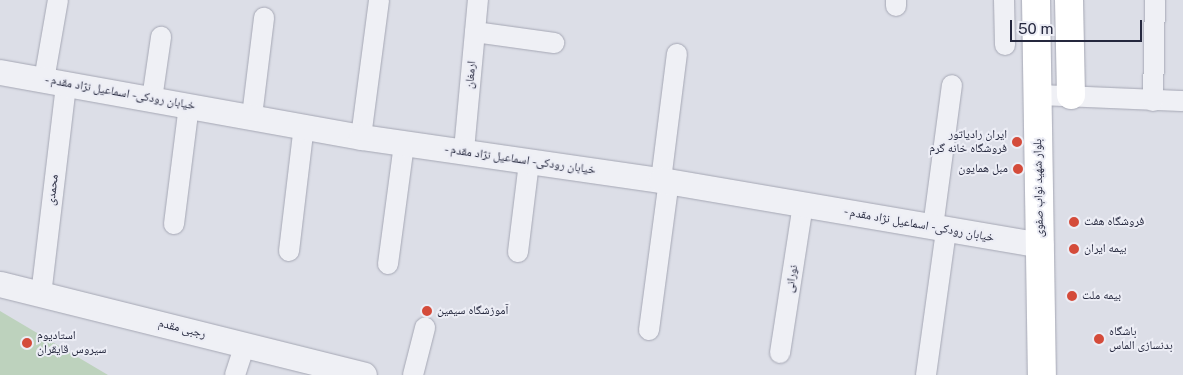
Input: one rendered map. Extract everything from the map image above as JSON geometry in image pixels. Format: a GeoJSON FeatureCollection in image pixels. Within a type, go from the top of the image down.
{"type":"FeatureCollection","features":[{"type":"Feature","properties":{"kind":"main road","name":"بلوار شهید نواب صفوی"},"geometry":{"type":"LineString","coordinates":[[1036,0],[1053,95],[1040,245],[1042,375]]}},
{"type":"Feature","properties":{"kind":"main road","name":"بلوار شهید نواب صفوی"},"geometry":{"type":"LineString","coordinates":[[1050,0],[1053,95],[1054,375]]}},
{"type":"Feature","properties":{"kind":"main road"},"geometry":{"type":"LineString","coordinates":[[1053,95],[1069,0]]}},
{"type":"Feature","properties":{"kind":"street","name":"محمدی"},"geometry":{"type":"LineString","coordinates":[[41,295],[55,82],[58,0]]}},
{"type":"Feature","properties":{"kind":"street"},"geometry":{"type":"LineString","coordinates":[[361,137],[379,0]]}},
{"type":"Feature","properties":{"kind":"street","name":"ارمغان"},"geometry":{"type":"LineString","coordinates":[[464,150],[478,0]]}},
{"type":"Feature","properties":{"kind":"street"},"geometry":{"type":"LineString","coordinates":[[1004,0],[1005,45]]}},
{"type":"Feature","properties":{"kind":"street"},"geometry":{"type":"LineString","coordinates":[[1153,102],[1155,0]]}},
{"type":"Feature","properties":{"kind":"street"},"geometry":{"type":"LineString","coordinates":[[252,116],[264,18]]}},
{"type":"Feature","properties":{"kind":"street"},"geometry":{"type":"LineString","coordinates":[[475,32],[554,43]]}},
{"type":"Feature","properties":{"kind":"street"},"geometry":{"type":"LineString","coordinates":[[152,99],[161,37]]}},
{"type":"Feature","properties":{"kind":"street"},"geometry":{"type":"LineString","coordinates":[[649,330],[677,54]]}},
{"type":"Feature","properties":{"kind":"street","name":"- خیابان رودکی - اسماعیل نژاد مقدم"},"geometry":{"type":"LineString","coordinates":[[0,72],[361,137],[404,144],[464,150],[530,162],[665,181],[1040,245]]}},
{"type":"Feature","properties":{"kind":"street"},"geometry":{"type":"LineString","coordinates":[[926,375],[952,85]]}},
{"type":"Feature","properties":{"kind":"street"},"geometry":{"type":"LineString","coordinates":[[1053,95],[1153,102],[1183,101]]}},
{"type":"Feature","properties":{"kind":"street"},"geometry":{"type":"LineString","coordinates":[[174,224],[189,105]]}},
{"type":"Feature","properties":{"kind":"street"},"geometry":{"type":"LineString","coordinates":[[289,251],[304,126]]}},
{"type":"Feature","properties":{"kind":"street"},"geometry":{"type":"LineString","coordinates":[[388,264],[404,144]]}},
{"type":"Feature","properties":{"kind":"street"},"geometry":{"type":"LineString","coordinates":[[518,252],[530,162]]}},
{"type":"Feature","properties":{"kind":"street","name":"نورانی"},"geometry":{"type":"LineString","coordinates":[[780,353],[803,205]]}},
{"type":"Feature","properties":{"kind":"street","name":"رجبی مقدم"},"geometry":{"type":"LineString","coordinates":[[0,284],[245,345],[318,369],[364,375]]}},
{"type":"Feature","properties":{"kind":"street"},"geometry":{"type":"LineString","coordinates":[[413,375],[425,328]]}},
{"type":"Feature","properties":{"kind":"street"},"geometry":{"type":"LineString","coordinates":[[235,375],[245,345]]}},
{"type":"Feature","properties":{"kind":"green space","name":"استادیوم سیروس قایقران"},"geometry":{"type":"Polygon","coordinates":[[[0,311],[108,375],[0,375],[0,311]]]}},
{"type":"Feature","properties":{"kind":"place","name":"ایران رادیاتور فروشگاه خانه گرم"},"geometry":{"type":"Point","coordinates":[1017,142]}},
{"type":"Feature","properties":{"kind":"place","name":"مبل همایون"},"geometry":{"type":"Point","coordinates":[1018,169]}},
{"type":"Feature","properties":{"kind":"place","name":"فروشگاه هفت"},"geometry":{"type":"Point","coordinates":[1074,222]}},
{"type":"Feature","properties":{"kind":"place","name":"بیمه ایران"},"geometry":{"type":"Point","coordinates":[1074,249]}},
{"type":"Feature","properties":{"kind":"place","name":"بیمه ملت"},"geometry":{"type":"Point","coordinates":[1072,296]}},
{"type":"Feature","properties":{"kind":"place","name":"آموزشگاه سیمین"},"geometry":{"type":"Point","coordinates":[427,311]}},
{"type":"Feature","properties":{"kind":"place","name":"باشگاه بدنسازی الماس"},"geometry":{"type":"Point","coordinates":[1099,339]}},
{"type":"Feature","properties":{"kind":"place","name":"استادیوم سیروس قایقران"},"geometry":{"type":"Point","coordinates":[27,343]}}]}
